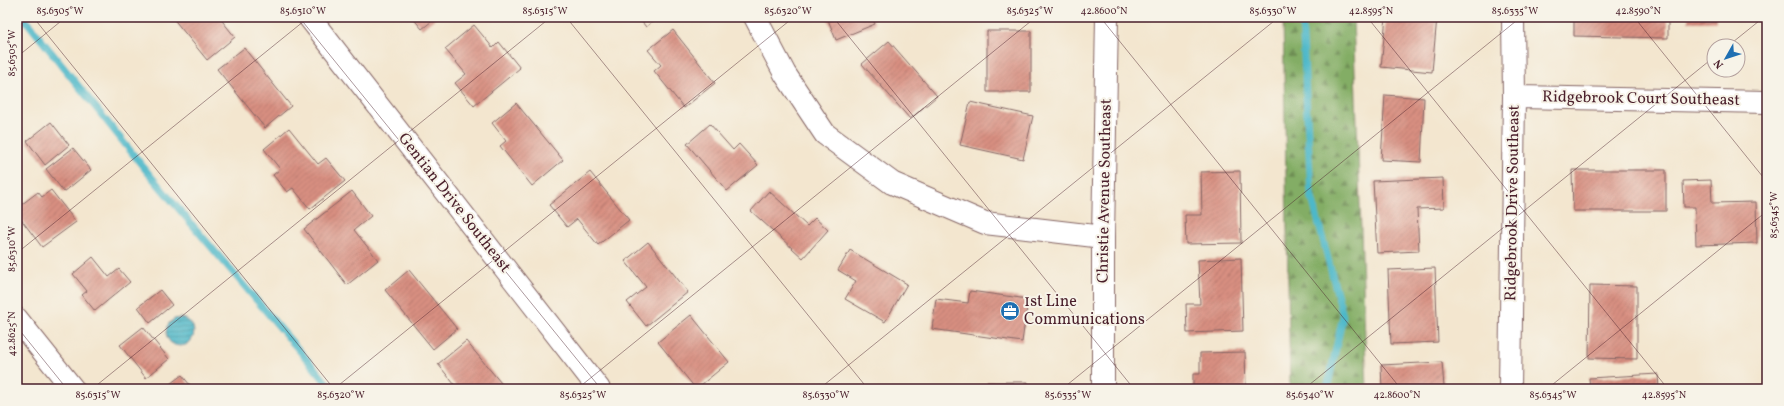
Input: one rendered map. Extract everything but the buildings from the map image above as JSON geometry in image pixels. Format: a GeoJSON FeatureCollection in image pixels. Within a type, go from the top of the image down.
{"type":"FeatureCollection","features":[{"type":"Feature","properties":{"kind":"street","name":"Gentian Drive Southeast"},"geometry":{"type":"LineString","coordinates":[[309,17],[599,389]]}},
{"type":"Feature","properties":{"kind":"street"},"geometry":{"type":"LineString","coordinates":[[755,17],[785,74],[825,134],[892,182],[985,223],[1103,237]]}},
{"type":"Feature","properties":{"kind":"street","name":"Christie Avenue Southeast"},"geometry":{"type":"LineString","coordinates":[[1103,389],[1103,237],[1107,17]]}},
{"type":"Feature","properties":{"kind":"street","name":"Ridgebrook Drive Southeast"},"geometry":{"type":"LineString","coordinates":[[1510,389],[1514,97],[1513,17]]}},
{"type":"Feature","properties":{"kind":"street","name":"Ridgebrook Court Southeast"},"geometry":{"type":"LineString","coordinates":[[1514,97],[1767,102]]}},
{"type":"Feature","properties":{"kind":"street"},"geometry":{"type":"LineString","coordinates":[[17,319],[73,389]]}},
{"type":"Feature","properties":{"kind":"green space"},"geometry":{"type":"Polygon","coordinates":[[[1283,17],[1353,17],[1367,389],[1290,389],[1283,17]]]}},
{"type":"Feature","properties":{"kind":"water"},"geometry":{"type":"Polygon","coordinates":[[[180,318],[190,322],[194,332],[190,342],[180,346],[170,342],[166,332],[170,322],[180,318]]]}},
{"type":"Feature","properties":{"kind":"waterway"},"geometry":{"type":"LineString","coordinates":[[23,17],[149,174],[332,389]]}},
{"type":"Feature","properties":{"kind":"waterway"},"geometry":{"type":"LineString","coordinates":[[1302,17],[1311,194],[1343,316],[1327,389]]}},
{"type":"Feature","properties":{"kind":"place","name":"1st Line Communications"},"geometry":{"type":"Point","coordinates":[1010,311]}}]}
